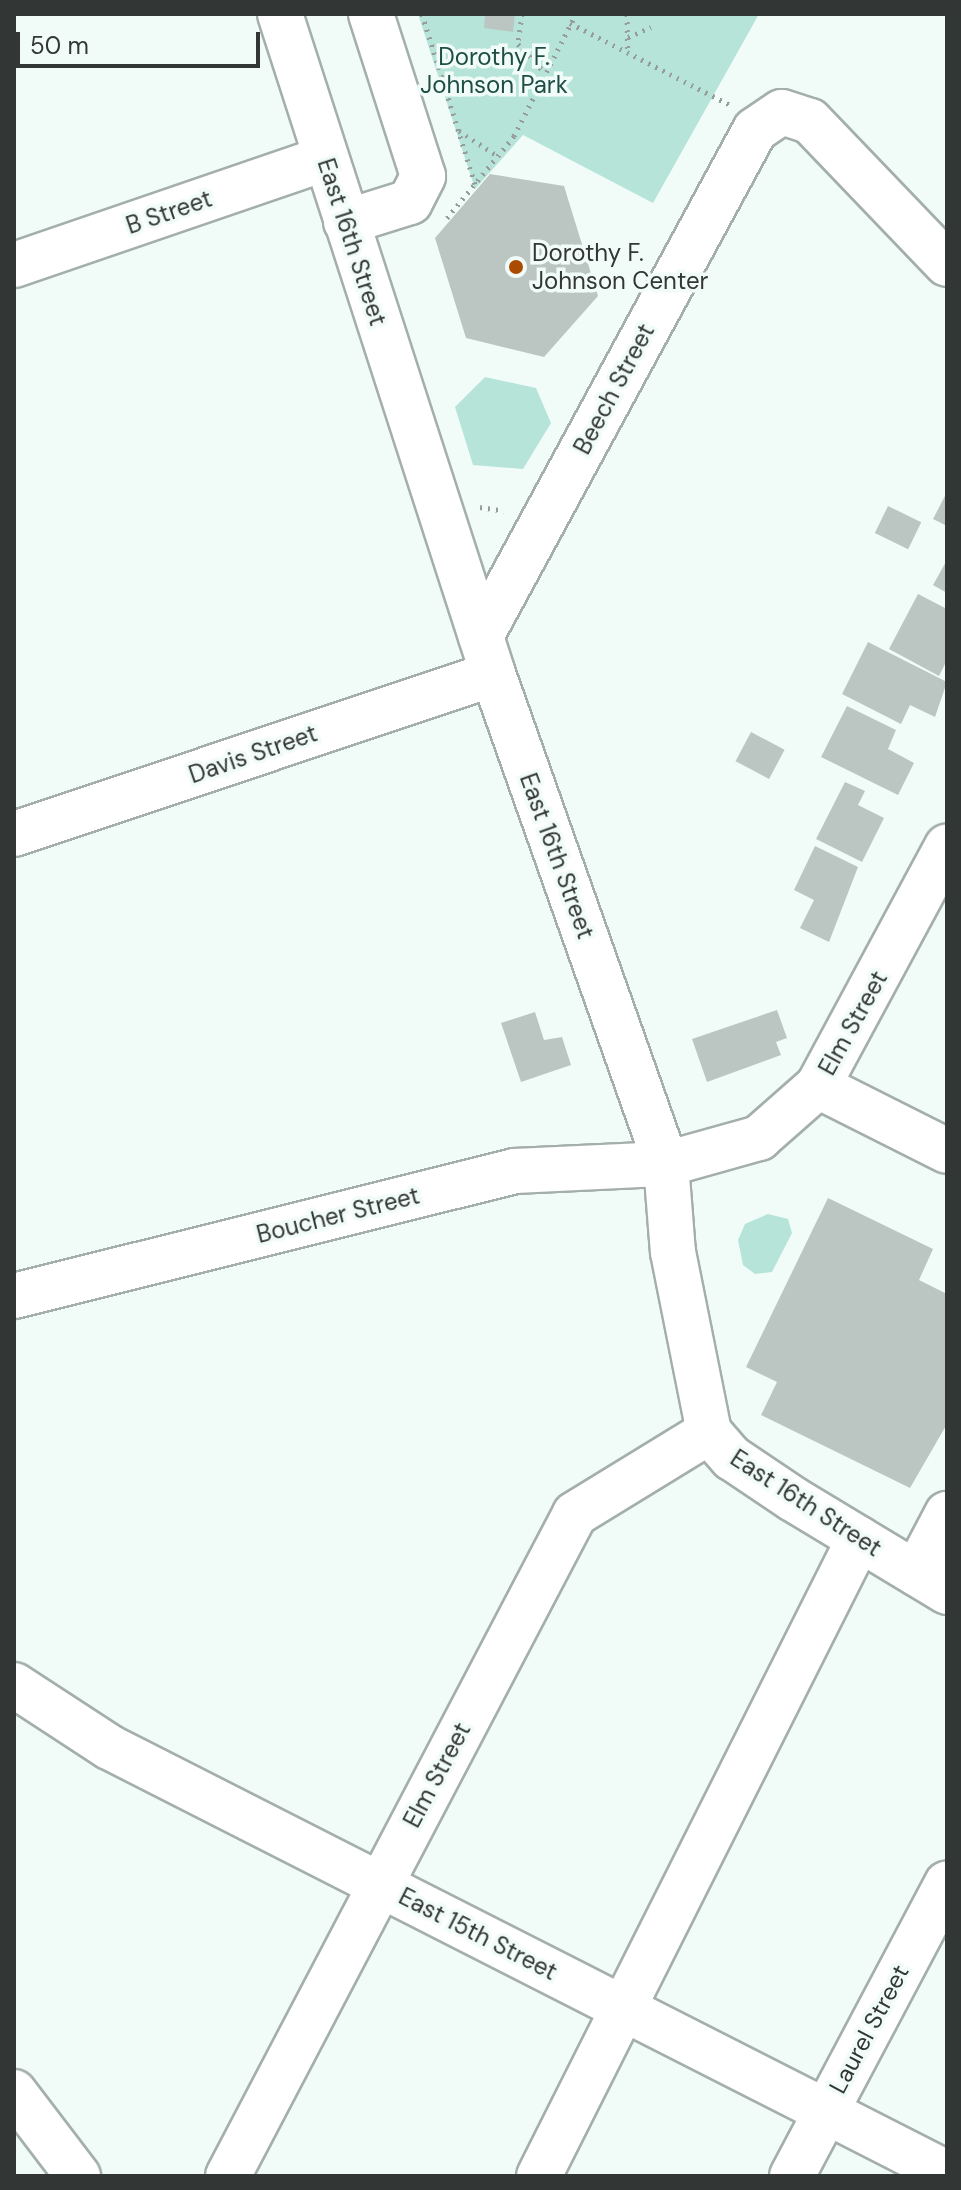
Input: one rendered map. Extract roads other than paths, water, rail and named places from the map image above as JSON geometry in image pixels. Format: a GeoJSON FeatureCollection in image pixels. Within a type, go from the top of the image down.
{"type":"FeatureCollection","features":[{"type":"Feature","properties":{"kind":"street"},"geometry":{"type":"LineString","coordinates":[[346,222],[410,202],[423,176],[371,14]]}},
{"type":"Feature","properties":{"kind":"street","name":"East 16th Street"},"geometry":{"type":"LineString","coordinates":[[283,15],[324,159],[487,655],[666,1164],[673,1252],[709,1432],[732,1458],[932,1583]]}},
{"type":"Feature","properties":{"kind":"street","name":"Beech Street"},"geometry":{"type":"LineString","coordinates":[[487,655],[755,130],[782,112],[810,121],[947,264]]}},
{"type":"Feature","properties":{"kind":"street","name":"B Street"},"geometry":{"type":"LineString","coordinates":[[14,265],[324,159]]}},
{"type":"Feature","properties":{"kind":"street","name":"Davis Street"},"geometry":{"type":"LineString","coordinates":[[14,834],[487,655]]}},
{"type":"Feature","properties":{"kind":"street","name":"Elm Street"},"geometry":{"type":"LineString","coordinates":[[666,1164],[759,1138],[818,1086],[947,846]]}},
{"type":"Feature","properties":{"kind":"street"},"geometry":{"type":"LineString","coordinates":[[818,1086],[947,1151]]}},
{"type":"Feature","properties":{"kind":"street","name":"Boucher Street"},"geometry":{"type":"LineString","coordinates":[[18,1283],[515,1171],[666,1164]]}},
{"type":"Feature","properties":{"kind":"street","name":"Elm Street"},"geometry":{"type":"LineString","coordinates":[[228,2176],[575,1514],[709,1432]]}},
{"type":"Feature","properties":{"kind":"street"},"geometry":{"type":"LineString","coordinates":[[932,1583],[947,1514]]}},
{"type":"Feature","properties":{"kind":"street"},"geometry":{"type":"LineString","coordinates":[[539,2176],[859,1539]]}},
{"type":"Feature","properties":{"kind":"street","name":"East 15th Street"},"geometry":{"type":"LineString","coordinates":[[14,1685],[109,1747],[947,2173]]}},
{"type":"Feature","properties":{"kind":"street","name":"Laurel Street"},"geometry":{"type":"LineString","coordinates":[[792,2176],[947,1883]]}},
{"type":"Feature","properties":{"kind":"street"},"geometry":{"type":"LineString","coordinates":[[14,2092],[78,2176]]}},
{"type":"Feature","properties":{"kind":"place","name":"Dorothy F. Johnson Center"},"geometry":{"type":"Point","coordinates":[516,267]}},
{"type":"Feature","properties":{"kind":"park label","name":"Dorothy F. Johnson Park"},"geometry":{"type":"Point","coordinates":[494,71]}}]}
